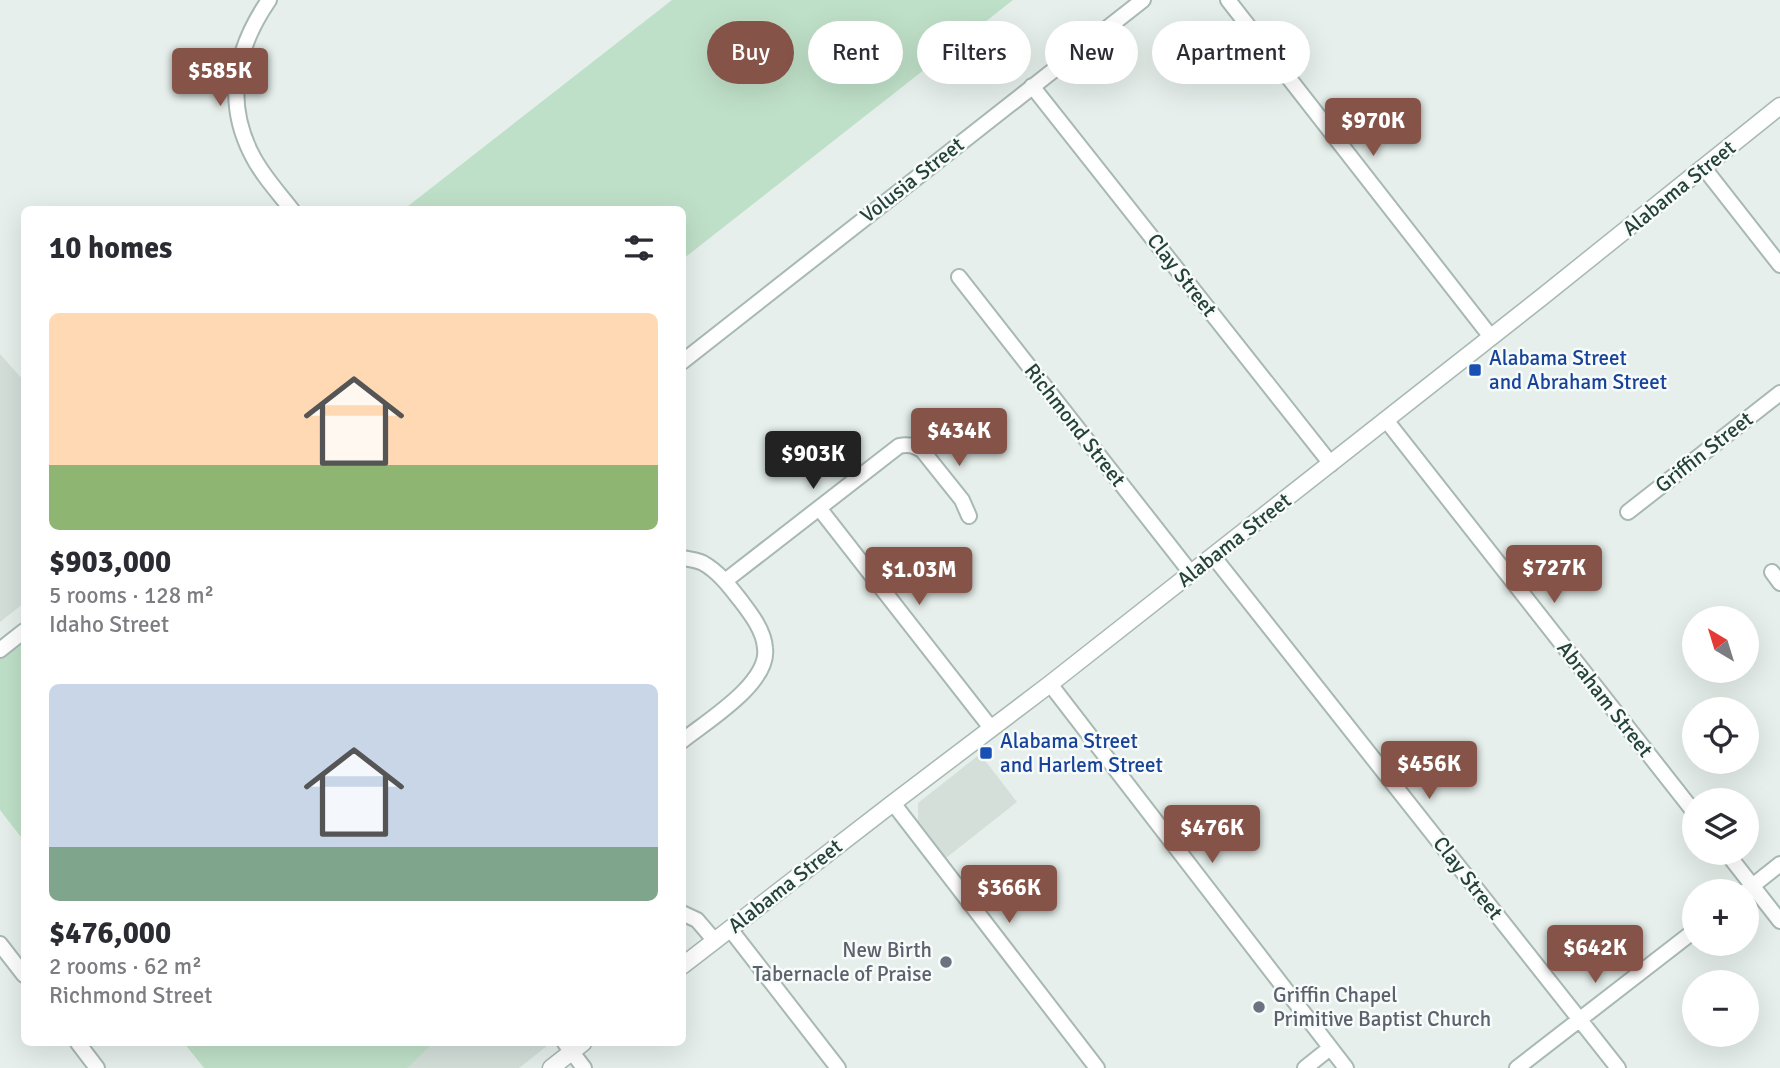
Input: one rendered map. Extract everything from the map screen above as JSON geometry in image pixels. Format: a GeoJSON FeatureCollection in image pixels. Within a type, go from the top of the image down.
{"type":"FeatureCollection","features":[{"type":"Feature","properties":{"kind":"street"},"geometry":{"type":"LineString","coordinates":[[269,0],[246,38],[236,90],[237,112],[252,155],[289,206]]}},
{"type":"Feature","properties":{"kind":"street","name":"Volusia Street"},"geometry":{"type":"LineString","coordinates":[[686,359],[1143,0]]}},
{"type":"Feature","properties":{"kind":"street"},"geometry":{"type":"LineString","coordinates":[[1228,0],[1491,337]]}},
{"type":"Feature","properties":{"kind":"street","name":"Clay Street"},"geometry":{"type":"LineString","coordinates":[[1032,86],[1331,464]]}},
{"type":"Feature","properties":{"kind":"street","name":"Alabama Street"},"geometry":{"type":"LineString","coordinates":[[686,963],[1331,464],[1780,106]]}},
{"type":"Feature","properties":{"kind":"street"},"geometry":{"type":"LineString","coordinates":[[1704,168],[1780,264]]}},
{"type":"Feature","properties":{"kind":"street","name":"Richmond Street"},"geometry":{"type":"LineString","coordinates":[[959,277],[1191,573]]}},
{"type":"Feature","properties":{"kind":"street","name":"Griffin Street"},"geometry":{"type":"LineString","coordinates":[[1628,512],[1780,393]]}},
{"type":"Feature","properties":{"kind":"street","name":"Abraham Street"},"geometry":{"type":"LineString","coordinates":[[1386,420],[1682,797]]}},
{"type":"Feature","properties":{"kind":"street"},"geometry":{"type":"LineString","coordinates":[[725,581],[898,446],[915,445],[922,450],[962,500],[969,516]]}},
{"type":"Feature","properties":{"kind":"street"},"geometry":{"type":"LineString","coordinates":[[819,508],[991,728]]}},
{"type":"Feature","properties":{"kind":"street","name":"Clay Street"},"geometry":{"type":"LineString","coordinates":[[1213,556],[1618,1068]]}},
{"type":"Feature","properties":{"kind":"street"},"geometry":{"type":"LineString","coordinates":[[686,559],[702,563],[725,581],[757,624],[766,647],[764,665],[743,693],[686,738]]}},
{"type":"Feature","properties":{"kind":"street"},"geometry":{"type":"LineString","coordinates":[[0,650],[21,633]]}},
{"type":"Feature","properties":{"kind":"street"},"geometry":{"type":"LineString","coordinates":[[1050,684],[1346,1068]]}},
{"type":"Feature","properties":{"kind":"street"},"geometry":{"type":"LineString","coordinates":[[893,803],[1097,1068]]}},
{"type":"Feature","properties":{"kind":"street"},"geometry":{"type":"LineString","coordinates":[[1759,880],[1780,864]]}},
{"type":"Feature","properties":{"kind":"street"},"geometry":{"type":"LineString","coordinates":[[1759,899],[1780,921]]}},
{"type":"Feature","properties":{"kind":"street"},"geometry":{"type":"LineString","coordinates":[[686,915],[697,920],[715,941]]}},
{"type":"Feature","properties":{"kind":"street"},"geometry":{"type":"LineString","coordinates":[[730,929],[838,1068]]}},
{"type":"Feature","properties":{"kind":"street"},"geometry":{"type":"LineString","coordinates":[[1517,1068],[1682,940]]}},
{"type":"Feature","properties":{"kind":"street"},"geometry":{"type":"LineString","coordinates":[[0,944],[21,971]]}},
{"type":"Feature","properties":{"kind":"street"},"geometry":{"type":"LineString","coordinates":[[80,1046],[97,1068]]}},
{"type":"Feature","properties":{"kind":"street"},"geometry":{"type":"LineString","coordinates":[[551,1068],[573,1046],[584,1068]]}},
{"type":"Feature","properties":{"kind":"street"},"geometry":{"type":"LineString","coordinates":[[1305,1068],[1331,1048]]}},
{"type":"Feature","properties":{"kind":"shaded area"},"geometry":{"type":"Polygon","coordinates":[[[0,354],[21,378],[21,605],[0,622],[0,354]]]}},
{"type":"Feature","properties":{"kind":"shaded area"},"geometry":{"type":"Polygon","coordinates":[[[980,754],[1017,802],[946,858],[918,822],[918,803],[980,754]]]}},
{"type":"Feature","properties":{"kind":"shaded area"},"geometry":{"type":"Polygon","coordinates":[[[426,1046],[547,1046],[519,1068],[403,1068],[426,1046]]]}},
{"type":"Feature","properties":{"kind":"green space"},"geometry":{"type":"Polygon","coordinates":[[[672,0],[1013,0],[986,21],[917,21],[917,75],[686,257],[686,206],[408,206],[672,0]]]}},
{"type":"Feature","properties":{"kind":"green space"},"geometry":{"type":"Polygon","coordinates":[[[21,640],[21,837],[0,810],[0,656],[21,640]]]}},
{"type":"Feature","properties":{"kind":"green space"},"geometry":{"type":"Polygon","coordinates":[[[186,1046],[429,1046],[407,1068],[204,1068],[186,1046]]]}},
{"type":"Feature","properties":{"kind":"place","name":"Alabama Street and Abraham Street"},"geometry":{"type":"Point","coordinates":[1475,370]}},
{"type":"Feature","properties":{"kind":"place","name":"Alabama Street and Harlem Street"},"geometry":{"type":"Point","coordinates":[986,753]}},
{"type":"Feature","properties":{"kind":"place","name":"New Birth Tabernacle of Praise"},"geometry":{"type":"Point","coordinates":[946,962]}},
{"type":"Feature","properties":{"kind":"place","name":"Griffin Chapel Primitive Baptist Church"},"geometry":{"type":"Point","coordinates":[1259,1007]}}]}
